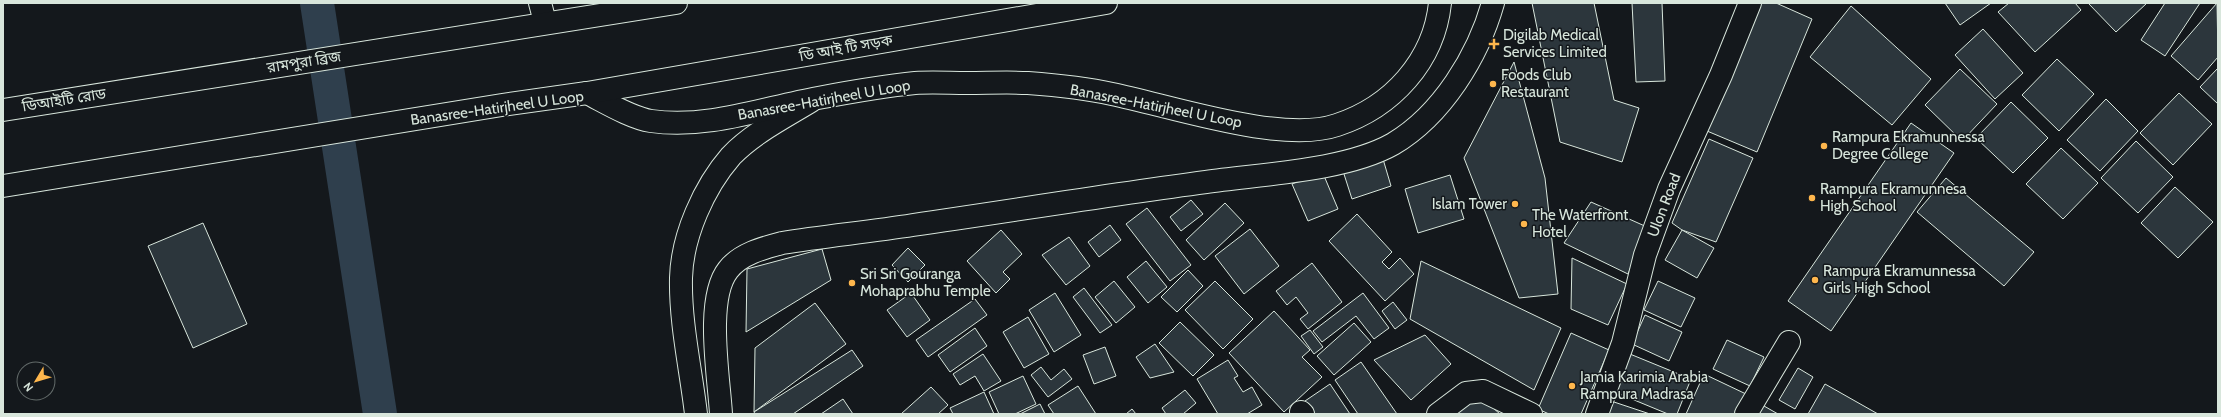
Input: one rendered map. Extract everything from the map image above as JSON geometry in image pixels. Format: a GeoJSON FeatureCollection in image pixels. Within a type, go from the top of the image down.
{"type":"FeatureCollection","features":[{"type":"Feature","properties":{"kind":"main road"},"geometry":{"type":"LineString","coordinates":[[542,13],[676,3]]}},
{"type":"Feature","properties":{"kind":"main road","name":"ডি আই টি সড়ক"},"geometry":{"type":"LineString","coordinates":[[587,93],[1106,3]]}},
{"type":"Feature","properties":{"kind":"main road","name":"Banasree-Hatirjheel U Loop"},"geometry":{"type":"LineString","coordinates":[[3,186],[502,104],[587,93],[617,108],[650,121],[697,123],[749,114],[816,98],[916,83],[1028,83],[1109,93],[1221,119],[1273,128],[1304,131],[1337,125],[1369,110],[1395,93],[1425,55],[1434,35],[1440,3]]}},
{"type":"Feature","properties":{"kind":"main road"},"geometry":{"type":"LineString","coordinates":[[721,414],[715,310],[719,288],[728,270],[743,258],[762,248],[782,243],[1207,181],[1306,169],[1373,153],[1394,143],[1436,108],[1468,65],[1488,22],[1493,3]]}},
{"type":"Feature","properties":{"kind":"main road","name":"Ulon Road"},"geometry":{"type":"LineString","coordinates":[[1597,414],[1623,343],[1645,255],[1668,189],[1721,75],[1750,3]]}},
{"type":"Feature","properties":{"kind":"main road","name":"রামপুরা ব্রিজ"},"geometry":{"type":"LineString","coordinates":[[126,90],[482,34],[542,13]]}},
{"type":"Feature","properties":{"kind":"main road","name":"ডিআইটি রোড"},"geometry":{"type":"LineString","coordinates":[[3,110],[126,90]]}},
{"type":"Feature","properties":{"kind":"main road"},"geometry":{"type":"LineString","coordinates":[[696,414],[684,319],[681,277],[693,222],[702,198],[732,156],[771,126],[816,98]]}},
{"type":"Feature","properties":{"kind":"main road"},"geometry":{"type":"LineString","coordinates":[[1746,414],[1789,342]]}},
{"type":"Feature","properties":{"kind":"main road"},"geometry":{"type":"LineString","coordinates":[[1438,414],[1466,393],[1483,391],[1531,414]]}},
{"type":"Feature","properties":{"kind":"building"},"geometry":{"type":"Polygon","coordinates":[[[1532,3],[1594,3],[1614,100],[1639,108],[1622,162],[1560,142],[1532,3]]]}},
{"type":"Feature","properties":{"kind":"building"},"geometry":{"type":"Polygon","coordinates":[[[1632,3],[1662,3],[1665,81],[1636,82],[1632,3]]]}},
{"type":"Feature","properties":{"kind":"building"},"geometry":{"type":"Polygon","coordinates":[[[1761,3],[1776,3],[1812,19],[1757,152],[1707,131],[1761,3]]]}},
{"type":"Feature","properties":{"kind":"building"},"geometry":{"type":"Polygon","coordinates":[[[1945,3],[1991,3],[1960,25],[1945,3]]]}},
{"type":"Feature","properties":{"kind":"building"},"geometry":{"type":"Polygon","coordinates":[[[2009,3],[2075,3],[2081,10],[2035,52],[1998,12],[2009,3]]]}},
{"type":"Feature","properties":{"kind":"building"},"geometry":{"type":"Polygon","coordinates":[[[2088,3],[2147,3],[2116,32],[2088,3]]]}},
{"type":"Feature","properties":{"kind":"building"},"geometry":{"type":"Polygon","coordinates":[[[2165,3],[2200,3],[2165,56],[2141,40],[2165,3]]]}},
{"type":"Feature","properties":{"kind":"building"},"geometry":{"type":"Polygon","coordinates":[[[2217,3],[2218,57],[2198,80],[2171,56],[2217,3]]]}},
{"type":"Feature","properties":{"kind":"building"},"geometry":{"type":"Polygon","coordinates":[[[1851,6],[1931,79],[1892,125],[1810,57],[1851,6]]]}},
{"type":"Feature","properties":{"kind":"building"},"geometry":{"type":"Polygon","coordinates":[[[1983,29],[2023,73],[1995,99],[1955,55],[1983,29]]]}},
{"type":"Feature","properties":{"kind":"building"},"geometry":{"type":"Polygon","coordinates":[[[2057,59],[2094,94],[2059,131],[2022,95],[2057,59]]]}},
{"type":"Feature","properties":{"kind":"building","name":"Islam Tower"},"geometry":{"type":"Polygon","coordinates":[[[1514,62],[1545,178],[1558,294],[1519,298],[1464,158],[1514,62]]]}},
{"type":"Feature","properties":{"kind":"building"},"geometry":{"type":"Polygon","coordinates":[[[2218,68],[2218,104],[2200,87],[2218,68]]]}},
{"type":"Feature","properties":{"kind":"building"},"geometry":{"type":"Polygon","coordinates":[[[1960,69],[1997,104],[1962,141],[1925,105],[1960,69]]]}},
{"type":"Feature","properties":{"kind":"building"},"geometry":{"type":"Polygon","coordinates":[[[2179,93],[2212,124],[2173,165],[2140,133],[2179,93]]]}},
{"type":"Feature","properties":{"kind":"building"},"geometry":{"type":"Polygon","coordinates":[[[2106,99],[2138,131],[2100,171],[2067,140],[2106,99]]]}},
{"type":"Feature","properties":{"kind":"building"},"geometry":{"type":"Polygon","coordinates":[[[2011,102],[2048,138],[2013,173],[1976,138],[2011,102]]]}},
{"type":"Feature","properties":{"kind":"building"},"geometry":{"type":"Polygon","coordinates":[[[1911,123],[1954,153],[1831,331],[1788,301],[1911,123]]]}},
{"type":"Feature","properties":{"kind":"building"},"geometry":{"type":"Polygon","coordinates":[[[1709,139],[1753,158],[1716,242],[1682,230],[1672,223],[1709,139]]]}},
{"type":"Feature","properties":{"kind":"building"},"geometry":{"type":"Polygon","coordinates":[[[2136,141],[2173,177],[2138,213],[2101,178],[2136,141]]]}},
{"type":"Feature","properties":{"kind":"building"},"geometry":{"type":"Polygon","coordinates":[[[2061,148],[2098,183],[2063,219],[2026,184],[2061,148]]]}},
{"type":"Feature","properties":{"kind":"building"},"geometry":{"type":"Polygon","coordinates":[[[1383,159],[1391,186],[1352,199],[1343,171],[1383,159]]]}},
{"type":"Feature","properties":{"kind":"building"},"geometry":{"type":"Polygon","coordinates":[[[1322,171],[1338,209],[1308,221],[1292,184],[1322,171]]]}},
{"type":"Feature","properties":{"kind":"building"},"geometry":{"type":"Polygon","coordinates":[[[1450,175],[1464,219],[1418,233],[1405,189],[1450,175]]]}},
{"type":"Feature","properties":{"kind":"building"},"geometry":{"type":"Polygon","coordinates":[[[1946,178],[2034,252],[2004,286],[1917,212],[1946,178]]]}},
{"type":"Feature","properties":{"kind":"building"},"geometry":{"type":"Polygon","coordinates":[[[2175,187],[2213,222],[2178,258],[2141,223],[2175,187]]]}},
{"type":"Feature","properties":{"kind":"building"},"geometry":{"type":"Polygon","coordinates":[[[1191,200],[1203,214],[1181,231],[1170,217],[1191,200]]]}},
{"type":"Feature","properties":{"kind":"building"},"geometry":{"type":"Polygon","coordinates":[[[1591,202],[1647,227],[1628,274],[1564,243],[1591,202]]]}},
{"type":"Feature","properties":{"kind":"building"},"geometry":{"type":"Polygon","coordinates":[[[1225,203],[1244,223],[1204,260],[1186,240],[1225,203]]]}},
{"type":"Feature","properties":{"kind":"building"},"geometry":{"type":"Polygon","coordinates":[[[1147,208],[1191,265],[1170,281],[1126,224],[1147,208]]]}},
{"type":"Feature","properties":{"kind":"building"},"geometry":{"type":"Polygon","coordinates":[[[1357,214],[1392,252],[1382,262],[1389,269],[1400,258],[1414,274],[1385,301],[1329,241],[1357,214]]]}},
{"type":"Feature","properties":{"kind":"building"},"geometry":{"type":"Polygon","coordinates":[[[203,223],[247,324],[193,348],[148,246],[203,223]]]}},
{"type":"Feature","properties":{"kind":"building"},"geometry":{"type":"Polygon","coordinates":[[[1110,225],[1121,240],[1099,257],[1088,242],[1110,225]]]}},
{"type":"Feature","properties":{"kind":"building"},"geometry":{"type":"Polygon","coordinates":[[[1250,229],[1279,266],[1244,294],[1215,256],[1250,229]]]}},
{"type":"Feature","properties":{"kind":"building"},"geometry":{"type":"Polygon","coordinates":[[[1001,230],[1022,254],[1003,272],[1010,279],[996,293],[967,261],[1001,230]]]}},
{"type":"Feature","properties":{"kind":"building"},"geometry":{"type":"Polygon","coordinates":[[[1682,230],[1714,248],[1697,278],[1665,260],[1682,230]]]}},
{"type":"Feature","properties":{"kind":"building"},"geometry":{"type":"Polygon","coordinates":[[[1069,237],[1090,266],[1066,285],[1042,255],[1069,237]]]}},
{"type":"Feature","properties":{"kind":"building"},"geometry":{"type":"Polygon","coordinates":[[[908,248],[925,265],[908,282],[892,265],[908,248]]]}},
{"type":"Feature","properties":{"kind":"building"},"geometry":{"type":"Polygon","coordinates":[[[822,249],[831,280],[746,332],[747,269],[822,249]]]}},
{"type":"Feature","properties":{"kind":"building"},"geometry":{"type":"Polygon","coordinates":[[[1572,258],[1627,284],[1608,325],[1571,309],[1572,258]]]}},
{"type":"Feature","properties":{"kind":"building"},"geometry":{"type":"Polygon","coordinates":[[[1146,261],[1167,287],[1148,303],[1127,277],[1146,261]]]}},
{"type":"Feature","properties":{"kind":"building"},"geometry":{"type":"Polygon","coordinates":[[[1421,261],[1561,328],[1534,390],[1410,319],[1421,261]]]}},
{"type":"Feature","properties":{"kind":"building"},"geometry":{"type":"Polygon","coordinates":[[[1312,263],[1342,302],[1308,329],[1300,319],[1308,313],[1296,297],[1287,305],[1276,291],[1312,263]]]}},
{"type":"Feature","properties":{"kind":"building"},"geometry":{"type":"Polygon","coordinates":[[[1188,270],[1203,286],[1177,312],[1161,297],[1188,270]]]}},
{"type":"Feature","properties":{"kind":"building"},"geometry":{"type":"Polygon","coordinates":[[[1114,281],[1135,307],[1116,323],[1095,297],[1114,281]]]}},
{"type":"Feature","properties":{"kind":"building"},"geometry":{"type":"Polygon","coordinates":[[[1215,281],[1253,319],[1223,349],[1185,310],[1215,281]]]}},
{"type":"Feature","properties":{"kind":"building"},"geometry":{"type":"Polygon","coordinates":[[[1658,281],[1695,298],[1681,327],[1644,310],[1658,281]]]}},
{"type":"Feature","properties":{"kind":"building"},"geometry":{"type":"Polygon","coordinates":[[[1084,288],[1112,325],[1100,333],[1073,297],[1084,288]]]}},
{"type":"Feature","properties":{"kind":"building"},"geometry":{"type":"Polygon","coordinates":[[[911,293],[930,320],[907,337],[887,310],[911,293]]]}},
{"type":"Feature","properties":{"kind":"building"},"geometry":{"type":"Polygon","coordinates":[[[1055,293],[1081,335],[1054,352],[1029,310],[1055,293]]]}},
{"type":"Feature","properties":{"kind":"building"},"geometry":{"type":"Polygon","coordinates":[[[1363,293],[1389,328],[1374,339],[1356,316],[1322,342],[1313,331],[1363,293]]]}},
{"type":"Feature","properties":{"kind":"building"},"geometry":{"type":"Polygon","coordinates":[[[975,299],[987,315],[928,357],[916,340],[975,299]]]}},
{"type":"Feature","properties":{"kind":"building"},"geometry":{"type":"Polygon","coordinates":[[[1393,302],[1407,320],[1395,329],[1382,311],[1393,302]]]}},
{"type":"Feature","properties":{"kind":"building"},"geometry":{"type":"Polygon","coordinates":[[[815,303],[846,344],[754,412],[755,348],[815,303]]]}},
{"type":"Feature","properties":{"kind":"building"},"geometry":{"type":"Polygon","coordinates":[[[1274,311],[1310,350],[1302,357],[1322,377],[1284,412],[1229,353],[1274,311]]]}},
{"type":"Feature","properties":{"kind":"building"},"geometry":{"type":"Polygon","coordinates":[[[1645,315],[1682,332],[1669,361],[1632,344],[1645,315]]]}},
{"type":"Feature","properties":{"kind":"building"},"geometry":{"type":"Polygon","coordinates":[[[1028,317],[1049,354],[1024,368],[1003,332],[1028,317]]]}},
{"type":"Feature","properties":{"kind":"building"},"geometry":{"type":"Polygon","coordinates":[[[1180,322],[1214,355],[1193,376],[1159,343],[1180,322]]]}},
{"type":"Feature","properties":{"kind":"building"},"geometry":{"type":"Polygon","coordinates":[[[1354,323],[1371,342],[1334,375],[1317,356],[1354,323]]]}},
{"type":"Feature","properties":{"kind":"building"},"geometry":{"type":"Polygon","coordinates":[[[975,328],[987,346],[950,372],[938,355],[975,328]]]}},
{"type":"Feature","properties":{"kind":"building"},"geometry":{"type":"Polygon","coordinates":[[[1310,330],[1323,347],[1314,354],[1301,336],[1310,330]]]}},
{"type":"Feature","properties":{"kind":"building"},"geometry":{"type":"Polygon","coordinates":[[[1571,333],[1609,350],[1581,414],[1549,414],[1538,409],[1571,333]]]}},
{"type":"Feature","properties":{"kind":"building"},"geometry":{"type":"Polygon","coordinates":[[[1425,335],[1451,364],[1411,400],[1374,360],[1425,335]]]}},
{"type":"Feature","properties":{"kind":"building"},"geometry":{"type":"Polygon","coordinates":[[[1727,340],[1764,357],[1750,386],[1713,369],[1727,340]]]}},
{"type":"Feature","properties":{"kind":"building"},"geometry":{"type":"Polygon","coordinates":[[[1155,344],[1174,372],[1150,378],[1136,357],[1155,344]]]}},
{"type":"Feature","properties":{"kind":"building"},"geometry":{"type":"Polygon","coordinates":[[[1105,347],[1116,376],[1094,384],[1083,355],[1105,347]]]}},
{"type":"Feature","properties":{"kind":"building"},"geometry":{"type":"Polygon","coordinates":[[[852,350],[863,366],[793,414],[755,414],[754,412],[852,350]]]}},
{"type":"Feature","properties":{"kind":"building"},"geometry":{"type":"Polygon","coordinates":[[[1625,352],[1691,379],[1677,414],[1668,414],[1610,390],[1625,352]]]}},
{"type":"Feature","properties":{"kind":"building"},"geometry":{"type":"Polygon","coordinates":[[[983,354],[1001,381],[984,391],[975,376],[960,385],[953,374],[983,354]]]}},
{"type":"Feature","properties":{"kind":"building"},"geometry":{"type":"Polygon","coordinates":[[[1228,360],[1238,376],[1234,378],[1243,392],[1252,387],[1262,405],[1247,414],[1218,414],[1197,379],[1228,360]]]}},
{"type":"Feature","properties":{"kind":"building"},"geometry":{"type":"Polygon","coordinates":[[[1361,362],[1397,414],[1358,414],[1335,380],[1361,362]]]}},
{"type":"Feature","properties":{"kind":"building"},"geometry":{"type":"Polygon","coordinates":[[[1041,367],[1051,380],[1064,369],[1072,379],[1048,397],[1031,375],[1041,367]]]}},
{"type":"Feature","properties":{"kind":"building"},"geometry":{"type":"Polygon","coordinates":[[[1798,368],[1813,377],[1795,409],[1779,400],[1798,368]]]}},
{"type":"Feature","properties":{"kind":"building"},"geometry":{"type":"Polygon","coordinates":[[[1704,374],[1746,394],[1737,414],[1686,414],[1704,374]]]}},
{"type":"Feature","properties":{"kind":"building"},"geometry":{"type":"Polygon","coordinates":[[[1023,376],[1036,404],[1015,414],[999,414],[989,392],[1023,376]]]}},
{"type":"Feature","properties":{"kind":"building"},"geometry":{"type":"Polygon","coordinates":[[[1330,384],[1350,414],[1313,414],[1305,401],[1330,384]]]}},
{"type":"Feature","properties":{"kind":"building"},"geometry":{"type":"Polygon","coordinates":[[[1825,384],[1878,414],[1808,414],[1825,384]]]}},
{"type":"Feature","properties":{"kind":"building"},"geometry":{"type":"Polygon","coordinates":[[[1078,386],[1096,414],[1054,414],[1048,405],[1078,386]]]}},
{"type":"Feature","properties":{"kind":"building"},"geometry":{"type":"Polygon","coordinates":[[[931,387],[948,405],[938,414],[901,414],[931,387]]]}},
{"type":"Feature","properties":{"kind":"building"},"geometry":{"type":"Polygon","coordinates":[[[1185,390],[1196,403],[1183,414],[1166,414],[1162,408],[1185,390]]]}},
{"type":"Feature","properties":{"kind":"building"},"geometry":{"type":"Polygon","coordinates":[[[984,392],[994,414],[953,414],[950,408],[984,392]]]}},
{"type":"Feature","properties":{"kind":"building"},"geometry":{"type":"Polygon","coordinates":[[[1477,394],[1500,414],[1451,414],[1477,394]]]}},
{"type":"Feature","properties":{"kind":"building"},"geometry":{"type":"Polygon","coordinates":[[[843,399],[853,414],[821,414],[843,399]]]}},
{"type":"Feature","properties":{"kind":"building"},"geometry":{"type":"Polygon","coordinates":[[[1611,401],[1650,414],[1607,414],[1611,401]]]}},
{"type":"Feature","properties":{"kind":"building"},"geometry":{"type":"Polygon","coordinates":[[[1757,402],[1778,414],[1750,414],[1757,402]]]}},
{"type":"Feature","properties":{"kind":"building"},"geometry":{"type":"Polygon","coordinates":[[[1040,404],[1045,414],[1020,414],[1040,404]]]}},
{"type":"Feature","properties":{"kind":"building"},"geometry":{"type":"Polygon","coordinates":[[[1132,409],[1136,414],[1126,414],[1132,409]]]}},
{"type":"Feature","properties":{"kind":"waterway"},"geometry":{"type":"LineString","coordinates":[[317,3],[380,414]]}},
{"type":"Feature","properties":{"kind":"place","name":"Digilab Medical Services Limited"},"geometry":{"type":"Point","coordinates":[1494,44]}},
{"type":"Feature","properties":{"kind":"place","name":"Foods Club Restaurant"},"geometry":{"type":"Point","coordinates":[1493,84]}},
{"type":"Feature","properties":{"kind":"place","name":"Rampura Ekramunnessa Degree College"},"geometry":{"type":"Point","coordinates":[1824,146]}},
{"type":"Feature","properties":{"kind":"place","name":"Rampura Ekramunnesa High School"},"geometry":{"type":"Point","coordinates":[1812,198]}},
{"type":"Feature","properties":{"kind":"place","name":"Islam Tower"},"geometry":{"type":"Point","coordinates":[1515,204]}},
{"type":"Feature","properties":{"kind":"place","name":"The Waterfront Hotel"},"geometry":{"type":"Point","coordinates":[1524,224]}},
{"type":"Feature","properties":{"kind":"place","name":"Rampura Ekramunnessa Girls High School"},"geometry":{"type":"Point","coordinates":[1815,280]}},
{"type":"Feature","properties":{"kind":"place","name":"Sri Sri Gouranga Mohaprabhu Temple"},"geometry":{"type":"Point","coordinates":[852,283]}},
{"type":"Feature","properties":{"kind":"place","name":"Jamia Karimia Arabia Rampura Madrasa"},"geometry":{"type":"Point","coordinates":[1572,386]}}]}
